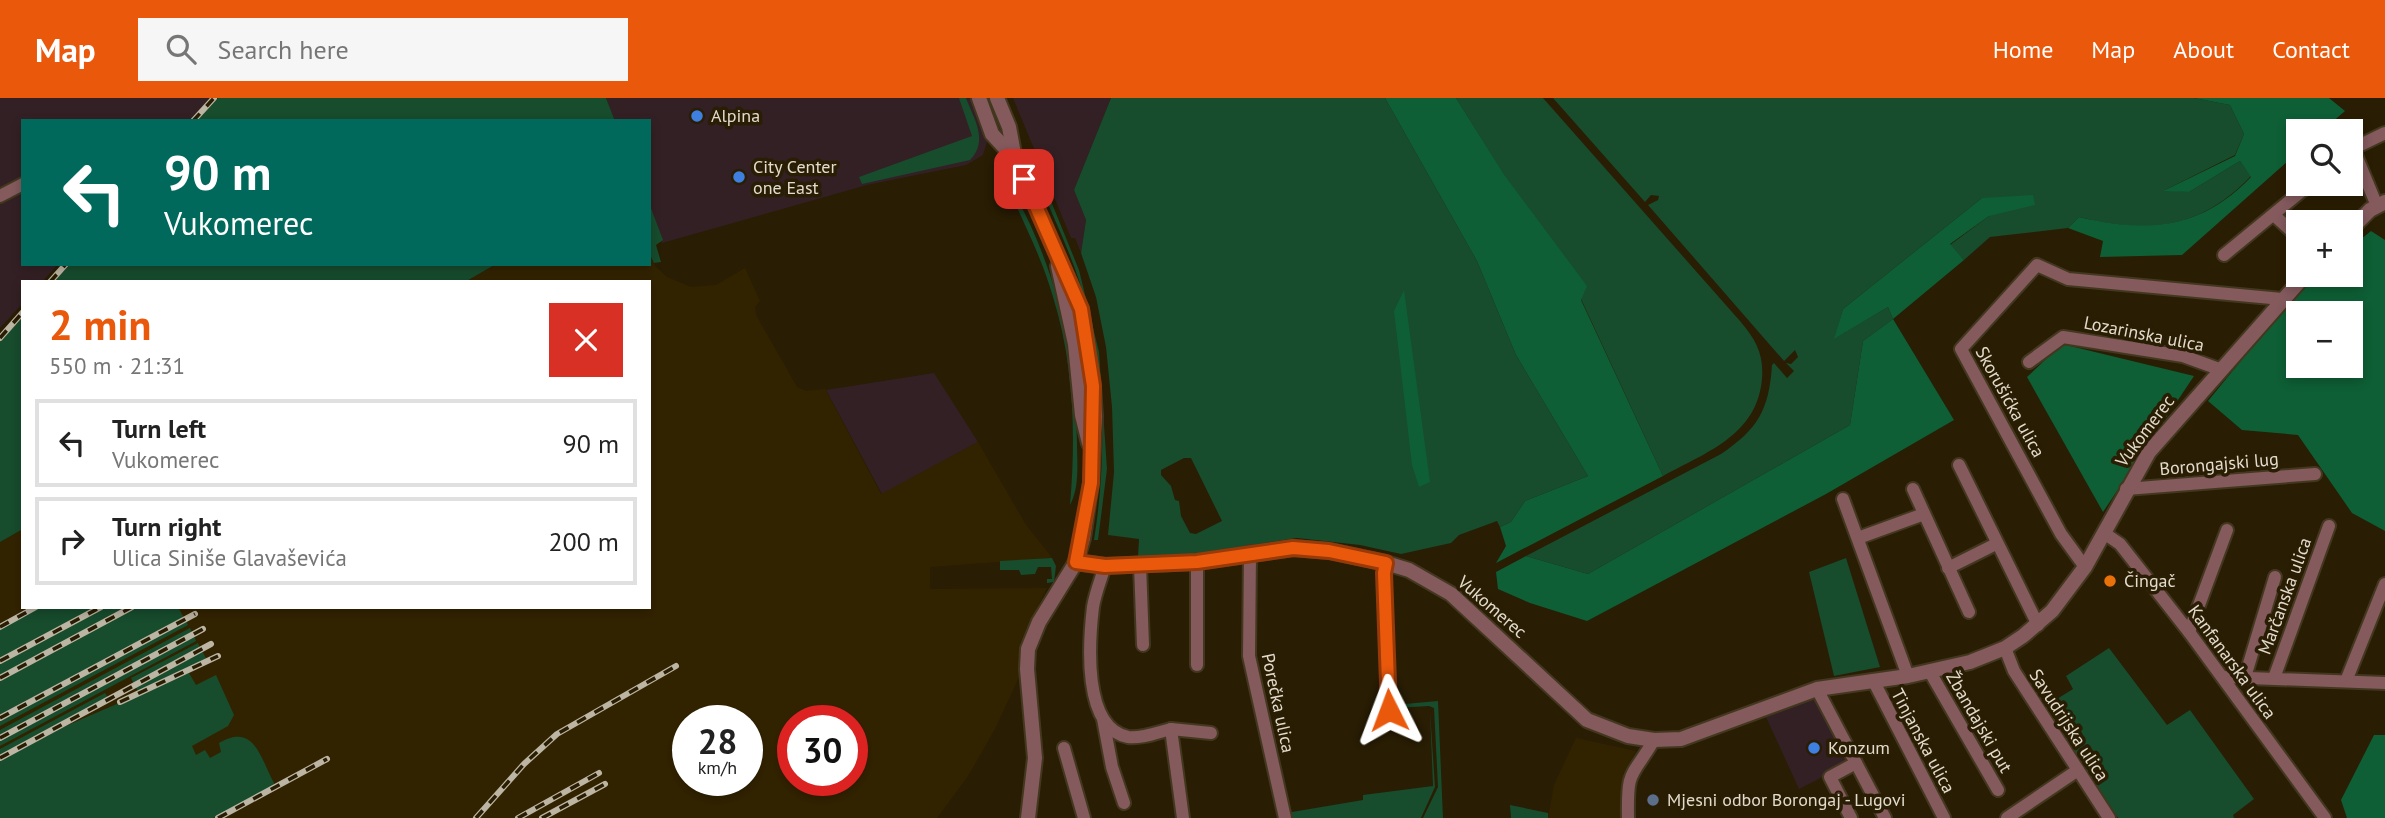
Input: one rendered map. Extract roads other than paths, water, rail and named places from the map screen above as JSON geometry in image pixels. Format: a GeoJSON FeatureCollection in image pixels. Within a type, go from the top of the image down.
{"type":"FeatureCollection","features":[{"type":"Feature","properties":{"kind":"street"},"geometry":{"type":"LineString","coordinates":[[979,98],[992,134],[1015,159]]}},
{"type":"Feature","properties":{"kind":"street"},"geometry":{"type":"LineString","coordinates":[[997,98],[1009,127],[1015,159],[1057,258],[1072,282],[1085,326],[1093,386],[1092,458],[1083,538],[1076,562],[1039,622],[1028,649],[1027,669],[1035,758],[1028,818]]}},
{"type":"Feature","properties":{"kind":"street"},"geometry":{"type":"LineString","coordinates":[[2363,144],[2385,133]]}},
{"type":"Feature","properties":{"kind":"street"},"geometry":{"type":"LineString","coordinates":[[2363,170],[2381,204],[2363,219]]}},
{"type":"Feature","properties":{"kind":"street"},"geometry":{"type":"LineString","coordinates":[[0,196],[21,185]]}},
{"type":"Feature","properties":{"kind":"street"},"geometry":{"type":"LineString","coordinates":[[2224,255],[2297,196]]}},
{"type":"Feature","properties":{"kind":"street"},"geometry":{"type":"LineString","coordinates":[[2275,216],[2286,226]]}},
{"type":"Feature","properties":{"kind":"street","name":"Skorušićka ulica"},"geometry":{"type":"LineString","coordinates":[[2085,567],[2061,534],[1961,349],[2037,265],[2068,279],[2282,299]]}},
{"type":"Feature","properties":{"kind":"street","name":"Vukomerec"},"geometry":{"type":"LineString","coordinates":[[1076,562],[1105,566],[1197,562],[1250,552],[1293,548],[1329,551],[1386,563],[1409,570],[1451,594],[1587,720],[1611,731],[1654,740],[1691,736],[1817,689],[1930,672],[2005,648],[2038,625],[2063,599],[2085,567],[2126,489],[2149,452],[2294,287]]}},
{"type":"Feature","properties":{"kind":"street","name":"Lozarinska ulica"},"geometry":{"type":"LineString","coordinates":[[2029,362],[2063,337],[2183,356],[2219,369]]}},
{"type":"Feature","properties":{"kind":"street"},"geometry":{"type":"LineString","coordinates":[[1959,465],[2038,625]]}},
{"type":"Feature","properties":{"kind":"street","name":"Borongajski lug"},"geometry":{"type":"LineString","coordinates":[[2126,489],[2315,474]]}},
{"type":"Feature","properties":{"kind":"street"},"geometry":{"type":"LineString","coordinates":[[1913,489],[1969,612]]}},
{"type":"Feature","properties":{"kind":"street"},"geometry":{"type":"LineString","coordinates":[[1843,499],[1908,676]]}},
{"type":"Feature","properties":{"kind":"street"},"geometry":{"type":"LineString","coordinates":[[1858,538],[1924,514]]}},
{"type":"Feature","properties":{"kind":"street","name":"Marčanska ulica"},"geometry":{"type":"LineString","coordinates":[[2274,678],[2329,526]]}},
{"type":"Feature","properties":{"kind":"street"},"geometry":{"type":"LineString","coordinates":[[2189,632],[2227,530]]}},
{"type":"Feature","properties":{"kind":"street","name":"Kanfanarska ulica"},"geometry":{"type":"LineString","coordinates":[[2105,533],[2120,544],[2189,632],[2325,818]]}},
{"type":"Feature","properties":{"kind":"street"},"geometry":{"type":"LineString","coordinates":[[1948,568],[1996,544]]}},
{"type":"Feature","properties":{"kind":"street","name":"Porečka ulica"},"geometry":{"type":"LineString","coordinates":[[1250,552],[1249,656],[1285,818]]}},
{"type":"Feature","properties":{"kind":"street"},"geometry":{"type":"LineString","coordinates":[[1197,562],[1197,665]]}},
{"type":"Feature","properties":{"kind":"street"},"geometry":{"type":"LineString","coordinates":[[1386,563],[1384,573],[1389,710]]}},
{"type":"Feature","properties":{"kind":"street"},"geometry":{"type":"LineString","coordinates":[[1140,565],[1143,645]]}},
{"type":"Feature","properties":{"kind":"street"},"geometry":{"type":"LineString","coordinates":[[1105,566],[1093,606],[1091,681],[1103,719],[1112,767],[1124,803]]}},
{"type":"Feature","properties":{"kind":"street"},"geometry":{"type":"LineString","coordinates":[[2245,677],[2275,577]]}},
{"type":"Feature","properties":{"kind":"street"},"geometry":{"type":"LineString","coordinates":[[2346,681],[2385,584]]}},
{"type":"Feature","properties":{"kind":"street","name":"Savudrijska ulica"},"geometry":{"type":"LineString","coordinates":[[2005,648],[2014,671],[2109,818]]}},
{"type":"Feature","properties":{"kind":"street","name":"Žbandajski put"},"geometry":{"type":"LineString","coordinates":[[1930,672],[1997,790]]}},
{"type":"Feature","properties":{"kind":"street"},"geometry":{"type":"LineString","coordinates":[[2223,677],[2385,683]]}},
{"type":"Feature","properties":{"kind":"street","name":"Tinjanska ulica"},"geometry":{"type":"LineString","coordinates":[[1873,680],[1944,818]]}},
{"type":"Feature","properties":{"kind":"street"},"geometry":{"type":"LineString","coordinates":[[1817,689],[1885,818]]}},
{"type":"Feature","properties":{"kind":"street"},"geometry":{"type":"LineString","coordinates":[[1103,719],[1116,731],[1129,737],[1171,729],[1211,733]]}},
{"type":"Feature","properties":{"kind":"street"},"geometry":{"type":"LineString","coordinates":[[1171,729],[1183,818]]}},
{"type":"Feature","properties":{"kind":"street"},"geometry":{"type":"LineString","coordinates":[[1628,818],[1628,782],[1631,771],[1654,740]]}},
{"type":"Feature","properties":{"kind":"street"},"geometry":{"type":"LineString","coordinates":[[1064,748],[1084,818]]}},
{"type":"Feature","properties":{"kind":"street"},"geometry":{"type":"LineString","coordinates":[[1852,818],[1830,777],[1856,763]]}},
{"type":"Feature","properties":{"kind":"street"},"geometry":{"type":"LineString","coordinates":[[2007,818],[2078,770]]}},
{"type":"Feature","properties":{"kind":"railway"},"geometry":{"type":"LineString","coordinates":[[195,119],[214,98]]}},
{"type":"Feature","properties":{"kind":"railway"},"geometry":{"type":"LineString","coordinates":[[52,280],[64,266]]}},
{"type":"Feature","properties":{"kind":"railway"},"geometry":{"type":"LineString","coordinates":[[0,338],[21,314]]}},
{"type":"Feature","properties":{"kind":"railway"},"geometry":{"type":"LineString","coordinates":[[0,627],[32,609]]}},
{"type":"Feature","properties":{"kind":"railway"},"geometry":{"type":"LineString","coordinates":[[0,661],[97,609]]}},
{"type":"Feature","properties":{"kind":"railway"},"geometry":{"type":"LineString","coordinates":[[0,678],[128,609]]}},
{"type":"Feature","properties":{"kind":"railway"},"geometry":{"type":"LineString","coordinates":[[0,718],[195,614]]}},
{"type":"Feature","properties":{"kind":"railway"},"geometry":{"type":"LineString","coordinates":[[0,738],[203,629]]}},
{"type":"Feature","properties":{"kind":"railway"},"geometry":{"type":"LineString","coordinates":[[0,758],[211,644]]}},
{"type":"Feature","properties":{"kind":"railway"},"geometry":{"type":"LineString","coordinates":[[120,702],[218,656]]}},
{"type":"Feature","properties":{"kind":"railway"},"geometry":{"type":"LineString","coordinates":[[476,818],[524,764],[557,734],[676,666]]}},
{"type":"Feature","properties":{"kind":"railway"},"geometry":{"type":"LineString","coordinates":[[218,818],[327,759]]}},
{"type":"Feature","properties":{"kind":"railway"},"geometry":{"type":"LineString","coordinates":[[518,818],[599,773]]}},
{"type":"Feature","properties":{"kind":"railway"},"geometry":{"type":"LineString","coordinates":[[542,818],[605,784]]}},
{"type":"Feature","properties":{"kind":"place","name":"Alpina"},"geometry":{"type":"Point","coordinates":[697,116]}},
{"type":"Feature","properties":{"kind":"place","name":"City Center one East"},"geometry":{"type":"Point","coordinates":[739,177]}},
{"type":"Feature","properties":{"kind":"place","name":"Čingač"},"geometry":{"type":"Point","coordinates":[2110,581]}},
{"type":"Feature","properties":{"kind":"place","name":"Konzum"},"geometry":{"type":"Point","coordinates":[1814,748]}},
{"type":"Feature","properties":{"kind":"place","name":"Mjesni odbor Borongaj - Lugovi"},"geometry":{"type":"Point","coordinates":[1653,800]}}]}
